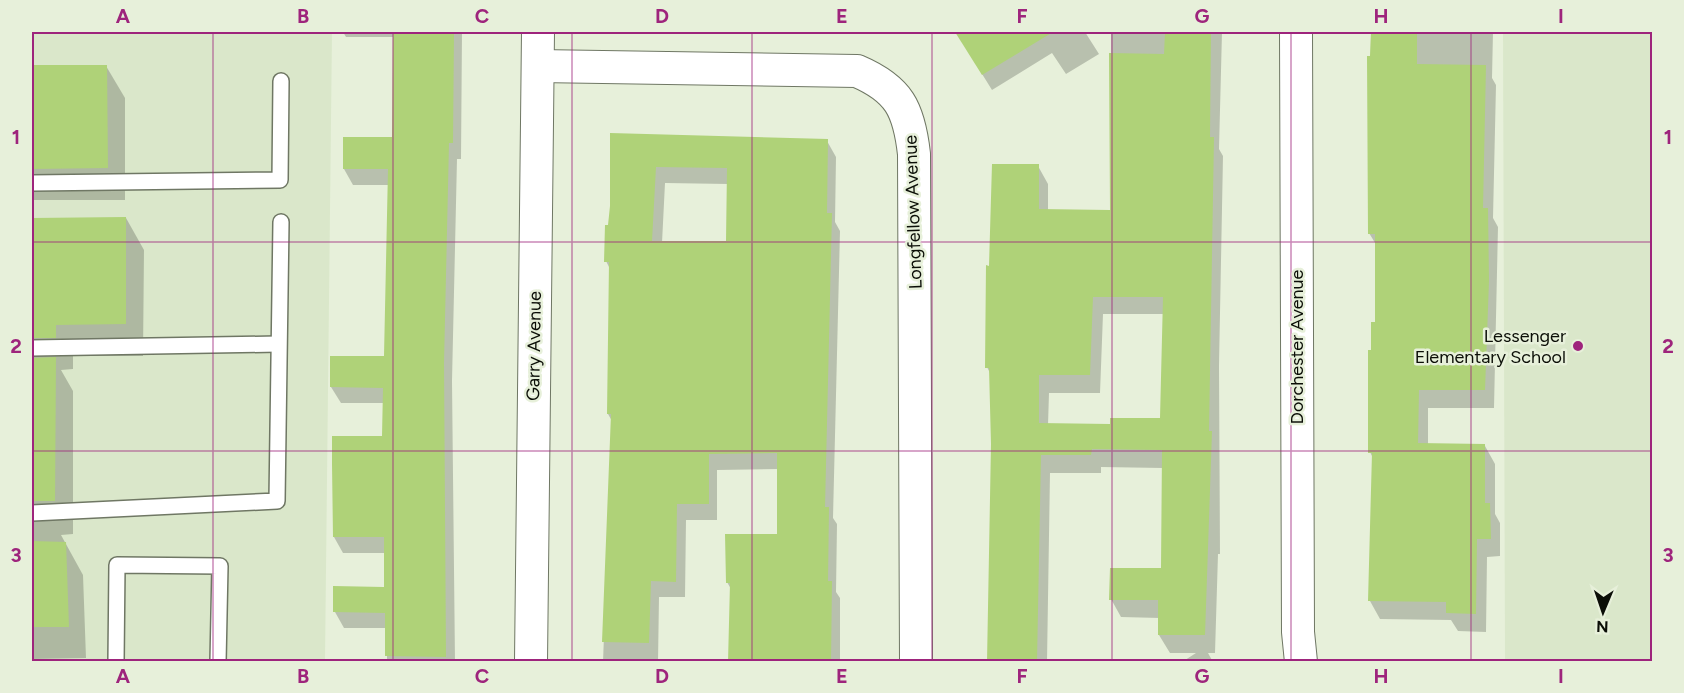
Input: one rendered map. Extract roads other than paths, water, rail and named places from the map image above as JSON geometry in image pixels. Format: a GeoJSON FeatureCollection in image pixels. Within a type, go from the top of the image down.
{"type":"FeatureCollection","features":[{"type":"Feature","properties":{"kind":"street","name":"Garry Avenue"},"geometry":{"type":"LineString","coordinates":[[531,662],[538,32]]}},
{"type":"Feature","properties":{"kind":"street","name":"Dorchester Avenue"},"geometry":{"type":"LineString","coordinates":[[1296,32],[1298,632],[1301,662]]}},
{"type":"Feature","properties":{"kind":"street","name":"Longfellow Avenue"},"geometry":{"type":"LineString","coordinates":[[538,66],[857,71],[887,87],[898,98],[912,132],[914,154],[916,662]]}},
{"type":"Feature","properties":{"kind":"lane"},"geometry":{"type":"LineString","coordinates":[[32,183],[280,180],[281,81]]}},
{"type":"Feature","properties":{"kind":"lane"},"geometry":{"type":"LineString","coordinates":[[32,513],[277,501],[281,222]]}},
{"type":"Feature","properties":{"kind":"lane"},"geometry":{"type":"LineString","coordinates":[[32,348],[278,344]]}},
{"type":"Feature","properties":{"kind":"lane"},"geometry":{"type":"LineString","coordinates":[[116,662],[117,565],[220,566],[218,662]]}},
{"type":"Feature","properties":{"kind":"place","name":"Lessenger Elementary School"},"geometry":{"type":"Point","coordinates":[1578,346]}}]}
